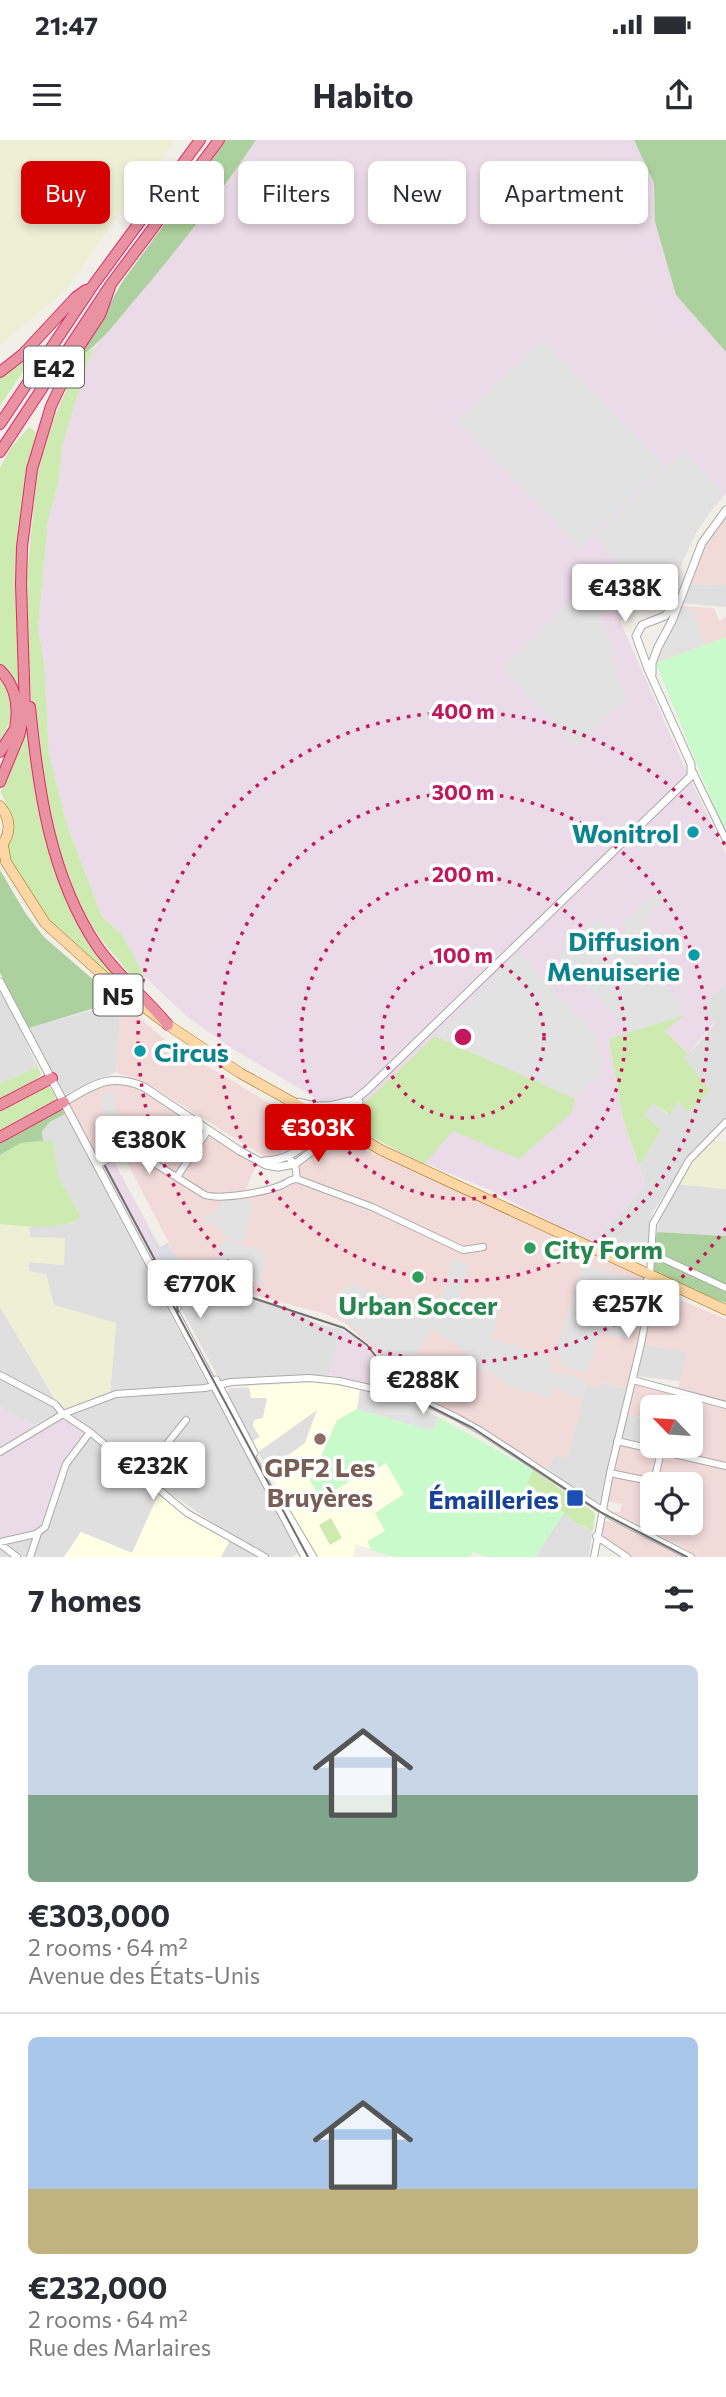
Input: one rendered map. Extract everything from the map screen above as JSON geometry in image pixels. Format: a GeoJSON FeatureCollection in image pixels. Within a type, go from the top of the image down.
{"type":"FeatureCollection","features":[{"type":"Feature","properties":{"kind":"highway","name":"E42"},"geometry":{"type":"LineString","coordinates":[[0,424],[94,284],[200,140]]}},
{"type":"Feature","properties":{"kind":"highway","name":"E42"},"geometry":{"type":"LineString","coordinates":[[0,452],[111,284],[219,140]]}},
{"type":"Feature","properties":{"kind":"highway"},"geometry":{"type":"LineString","coordinates":[[0,372],[23,354],[76,297],[94,284]]}},
{"type":"Feature","properties":{"kind":"highway"},"geometry":{"type":"LineString","coordinates":[[0,782],[25,711],[22,547],[32,469],[41,433],[56,394],[79,346],[100,315],[111,284]]}},
{"type":"Feature","properties":{"kind":"highway"},"geometry":{"type":"LineString","coordinates":[[0,670],[14,692],[17,707],[16,727],[0,771]]}},
{"type":"Feature","properties":{"kind":"highway"},"geometry":{"type":"LineString","coordinates":[[25,680],[46,819],[66,887],[97,947],[168,1025]]}},
{"type":"Feature","properties":{"kind":"highway"},"geometry":{"type":"LineString","coordinates":[[0,752],[16,727]]}},
{"type":"Feature","properties":{"kind":"highway"},"geometry":{"type":"LineString","coordinates":[[0,1105],[52,1079]]}},
{"type":"Feature","properties":{"kind":"highway"},"geometry":{"type":"LineString","coordinates":[[0,1137],[64,1102]]}},
{"type":"Feature","properties":{"kind":"main road","name":"N5"},"geometry":{"type":"LineString","coordinates":[[0,806],[9,824],[9,832],[1,847],[6,862],[52,931],[107,979],[168,1025],[240,1073],[312,1113],[328,1116],[341,1130]]}},
{"type":"Feature","properties":{"kind":"main road","name":"N5"},"geometry":{"type":"LineString","coordinates":[[0,866],[48,936],[77,963],[187,1045],[235,1077],[297,1112],[324,1142]]}},
{"type":"Feature","properties":{"kind":"main road"},"geometry":{"type":"LineString","coordinates":[[315,1129],[328,1116]]}},
{"type":"Feature","properties":{"kind":"main road"},"geometry":{"type":"LineString","coordinates":[[324,1142],[332,1142],[341,1130],[365,1147],[381,1150],[726,1310]]}},
{"type":"Feature","properties":{"kind":"street"},"geometry":{"type":"LineString","coordinates":[[652,674],[652,663],[672,621],[705,537],[726,510]]}},
{"type":"Feature","properties":{"kind":"street"},"geometry":{"type":"LineString","coordinates":[[678,600],[665,617],[642,625],[637,632],[637,640],[693,772],[726,840]]}},
{"type":"Feature","properties":{"kind":"street"},"geometry":{"type":"LineString","coordinates":[[653,623],[662,629],[664,636]]}},
{"type":"Feature","properties":{"kind":"street"},"geometry":{"type":"LineString","coordinates":[[641,646],[650,650],[659,647]]}},
{"type":"Feature","properties":{"kind":"street"},"geometry":{"type":"LineString","coordinates":[[328,1116],[356,1101],[689,779],[693,772]]}},
{"type":"Feature","properties":{"kind":"street"},"geometry":{"type":"LineString","coordinates":[[0,982],[156,1278],[313,1557]]}},
{"type":"Feature","properties":{"kind":"street"},"geometry":{"type":"LineString","coordinates":[[64,1102],[102,1082],[123,1080],[144,1087],[208,1130],[271,1166],[291,1165],[324,1142]]}},
{"type":"Feature","properties":{"kind":"street"},"geometry":{"type":"LineString","coordinates":[[292,1102],[328,1108],[356,1101]]}},
{"type":"Feature","properties":{"kind":"street"},"geometry":{"type":"LineString","coordinates":[[341,1130],[356,1101]]}},
{"type":"Feature","properties":{"kind":"street"},"geometry":{"type":"LineString","coordinates":[[356,1101],[356,1123],[362,1134],[381,1150]]}},
{"type":"Feature","properties":{"kind":"street"},"geometry":{"type":"LineString","coordinates":[[594,1557],[596,1536],[648,1304],[646,1282],[650,1275],[653,1224],[689,1160],[726,1122]]}},
{"type":"Feature","properties":{"kind":"street"},"geometry":{"type":"LineString","coordinates":[[259,1161],[288,1157],[309,1141],[315,1129]]}},
{"type":"Feature","properties":{"kind":"street"},"geometry":{"type":"LineString","coordinates":[[177,1177],[208,1130]]}},
{"type":"Feature","properties":{"kind":"street"},"geometry":{"type":"LineString","coordinates":[[97,1165],[130,1149],[214,1198],[281,1185],[294,1179],[372,1207],[463,1250],[483,1247]]}},
{"type":"Feature","properties":{"kind":"street"},"geometry":{"type":"LineString","coordinates":[[288,1157],[294,1179]]}},
{"type":"Feature","properties":{"kind":"street"},"geometry":{"type":"LineString","coordinates":[[651,1253],[726,1288]]}},
{"type":"Feature","properties":{"kind":"street"},"geometry":{"type":"LineString","coordinates":[[648,1304],[655,1293],[672,1285]]}},
{"type":"Feature","properties":{"kind":"street"},"geometry":{"type":"LineString","coordinates":[[0,1375],[55,1404],[187,1513],[265,1557]]}},
{"type":"Feature","properties":{"kind":"street"},"geometry":{"type":"LineString","coordinates":[[0,1452],[64,1414],[116,1394],[231,1382],[309,1378],[338,1381],[411,1397],[470,1424],[602,1511],[691,1557]]}},
{"type":"Feature","properties":{"kind":"street"},"geometry":{"type":"LineString","coordinates":[[633,1380],[726,1405]]}},
{"type":"Feature","properties":{"kind":"street"},"geometry":{"type":"LineString","coordinates":[[216,1385],[305,1557]]}},
{"type":"Feature","properties":{"kind":"street"},"geometry":{"type":"LineString","coordinates":[[142,1475],[186,1420]]}},
{"type":"Feature","properties":{"kind":"street"},"geometry":{"type":"LineString","coordinates":[[0,1543],[38,1533],[45,1527],[66,1464],[90,1432]]}},
{"type":"Feature","properties":{"kind":"street"},"geometry":{"type":"LineString","coordinates":[[617,1441],[640,1446]]}},
{"type":"Feature","properties":{"kind":"street"},"geometry":{"type":"LineString","coordinates":[[610,1473],[654,1482],[659,1458]]}},
{"type":"Feature","properties":{"kind":"street"},"geometry":{"type":"LineString","coordinates":[[691,1458],[726,1466]]}},
{"type":"Feature","properties":{"kind":"street"},"geometry":{"type":"LineString","coordinates":[[30,1557],[38,1533]]}},
{"type":"Feature","properties":{"kind":"street"},"geometry":{"type":"LineString","coordinates":[[596,1536],[627,1557]]}},
{"type":"Feature","properties":{"kind":"street"},"geometry":{"type":"LineString","coordinates":[[0,1543],[17,1557]]}},
{"type":"Feature","properties":{"kind":"shaded area"},"geometry":{"type":"Polygon","coordinates":[[[0,140],[176,140],[160,161],[124,161],[124,208],[66,290],[0,345],[0,140]]]}},
{"type":"Feature","properties":{"kind":"shaded area"},"geometry":{"type":"Polygon","coordinates":[[[256,140],[634,140],[644,161],[480,161],[480,224],[648,224],[648,170],[654,183],[655,222],[676,295],[726,352],[726,493],[694,531],[662,602],[634,609],[620,621],[726,854],[726,983],[701,1008],[715,1022],[688,1054],[665,1031],[682,1016],[609,1039],[623,1119],[645,1185],[593,1244],[490,1190],[402,1154],[236,1051],[186,1016],[145,977],[122,935],[102,917],[67,825],[49,757],[44,663],[38,628],[48,521],[58,485],[63,443],[94,348],[196,224],[224,224],[224,188],[238,167],[238,224],[354,224],[354,161],[242,161],[256,140]]]}},
{"type":"Feature","properties":{"kind":"shaded area"},"geometry":{"type":"Polygon","coordinates":[[[543,339],[665,466],[580,548],[457,421],[543,339]]]}},
{"type":"Feature","properties":{"kind":"shaded area"},"geometry":{"type":"Polygon","coordinates":[[[684,450],[723,492],[696,533],[673,583],[643,609],[597,535],[684,450]]]}},
{"type":"Feature","properties":{"kind":"shaded area"},"geometry":{"type":"Polygon","coordinates":[[[722,515],[726,518],[726,585],[685,584],[722,515]]]}},
{"type":"Feature","properties":{"kind":"shaded area"},"geometry":{"type":"Polygon","coordinates":[[[685,584],[726,585],[726,607],[681,603],[685,584]]]}},
{"type":"Feature","properties":{"kind":"shaded area"},"geometry":{"type":"Polygon","coordinates":[[[585,587],[596,598],[626,699],[576,747],[502,668],[585,587]]]}},
{"type":"Feature","properties":{"kind":"shaded area"},"geometry":{"type":"Polygon","coordinates":[[[680,606],[714,608],[719,621],[726,617],[726,637],[656,663],[680,606]]]}},
{"type":"Feature","properties":{"kind":"shaded area"},"geometry":{"type":"Polygon","coordinates":[[[682,608],[693,610],[705,644],[659,660],[682,608]]]}},
{"type":"Feature","properties":{"kind":"shaded area"},"geometry":{"type":"Polygon","coordinates":[[[655,891],[664,900],[643,921],[668,947],[654,961],[620,926],[655,891]]]}},
{"type":"Feature","properties":{"kind":"shaded area"},"geometry":{"type":"Polygon","coordinates":[[[599,916],[680,1001],[684,1015],[630,1032],[557,956],[599,916]]]}},
{"type":"Feature","properties":{"kind":"shaded area"},"geometry":{"type":"Polygon","coordinates":[[[518,953],[597,1035],[603,1073],[575,1099],[435,1036],[518,953]]]}},
{"type":"Feature","properties":{"kind":"shaded area"},"geometry":{"type":"Polygon","coordinates":[[[726,983],[726,1117],[693,1151],[652,1213],[646,1263],[593,1244],[645,1185],[639,1166],[661,1130],[643,1115],[653,1103],[667,1114],[678,1101],[684,1058],[715,1023],[700,1008],[726,983]]]}},
{"type":"Feature","properties":{"kind":"shaded area"},"geometry":{"type":"Polygon","coordinates":[[[0,988],[38,1067],[0,1083],[0,988]]]}},
{"type":"Feature","properties":{"kind":"shaded area"},"geometry":{"type":"Polygon","coordinates":[[[117,1003],[120,1023],[116,1072],[62,1096],[29,1028],[117,1003]]]}},
{"type":"Feature","properties":{"kind":"shaded area"},"geometry":{"type":"Polygon","coordinates":[[[117,1003],[125,1006],[168,1042],[305,1125],[308,1131],[279,1155],[265,1157],[153,1087],[116,1072],[120,1023],[117,1003]]]}},
{"type":"Feature","properties":{"kind":"shaded area"},"geometry":{"type":"Polygon","coordinates":[[[120,1080],[156,1092],[257,1163],[244,1194],[218,1197],[200,1192],[145,1160],[201,1198],[218,1200],[298,1182],[299,1165],[327,1146],[339,1145],[364,1150],[440,1180],[645,1272],[648,1304],[668,1295],[726,1319],[726,1557],[698,1557],[657,1535],[703,1535],[703,1472],[640,1472],[640,1527],[606,1511],[620,1512],[622,1504],[607,1501],[621,1438],[640,1443],[640,1458],[704,1458],[704,1395],[640,1395],[640,1417],[628,1414],[635,1383],[677,1392],[688,1352],[641,1344],[627,1388],[602,1383],[600,1388],[586,1385],[567,1459],[555,1455],[547,1468],[461,1417],[402,1387],[379,1354],[345,1323],[326,1314],[254,1295],[253,1286],[181,1266],[122,1153],[97,1164],[65,1105],[91,1086],[120,1080]]]}},
{"type":"Feature","properties":{"kind":"shaded area"},"geometry":{"type":"Polygon","coordinates":[[[101,1092],[114,1093],[118,1129],[105,1132],[101,1092]]]}},
{"type":"Feature","properties":{"kind":"shaded area"},"geometry":{"type":"Polygon","coordinates":[[[65,1114],[208,1385],[110,1394],[116,1323],[54,1305],[29,1271],[29,1262],[64,1265],[30,1237],[29,1227],[72,1223],[81,1217],[58,1176],[53,1141],[43,1141],[42,1131],[50,1122],[65,1114]]]}},
{"type":"Feature","properties":{"kind":"shaded area"},"geometry":{"type":"Polygon","coordinates":[[[180,1123],[197,1134],[178,1163],[176,1160],[185,1145],[171,1136],[180,1123]]]}},
{"type":"Feature","properties":{"kind":"shaded area"},"geometry":{"type":"Polygon","coordinates":[[[709,1139],[726,1142],[726,1189],[674,1184],[709,1139]]]}},
{"type":"Feature","properties":{"kind":"shaded area"},"geometry":{"type":"Polygon","coordinates":[[[113,1160],[146,1221],[152,1243],[161,1260],[169,1267],[166,1272],[157,1265],[157,1271],[153,1266],[149,1252],[103,1166],[113,1160]]]}},
{"type":"Feature","properties":{"kind":"shaded area"},"geometry":{"type":"Polygon","coordinates":[[[674,1184],[726,1189],[726,1236],[657,1232],[663,1203],[674,1184]]]}},
{"type":"Feature","properties":{"kind":"shaded area"},"geometry":{"type":"Polygon","coordinates":[[[227,1200],[253,1202],[243,1243],[228,1239],[215,1224],[202,1220],[227,1200]]]}},
{"type":"Feature","properties":{"kind":"shaded area"},"geometry":{"type":"Polygon","coordinates":[[[145,1221],[160,1247],[168,1243],[177,1258],[174,1260],[178,1266],[174,1264],[169,1267],[161,1259],[150,1239],[145,1221]]]}},
{"type":"Feature","properties":{"kind":"shaded area"},"geometry":{"type":"Polygon","coordinates":[[[0,1224],[29,1227],[30,1237],[65,1238],[64,1265],[29,1262],[29,1271],[46,1274],[54,1305],[116,1323],[110,1394],[65,1409],[59,1405],[0,1307],[0,1224]]]}},
{"type":"Feature","properties":{"kind":"shaded area"},"geometry":{"type":"Polygon","coordinates":[[[225,1240],[267,1252],[260,1285],[212,1275],[220,1243],[225,1240]]]}},
{"type":"Feature","properties":{"kind":"shaded area"},"geometry":{"type":"Polygon","coordinates":[[[452,1259],[469,1265],[460,1298],[500,1310],[492,1339],[553,1357],[549,1374],[566,1373],[586,1380],[582,1399],[562,1393],[562,1389],[554,1387],[550,1398],[507,1386],[496,1377],[467,1363],[465,1351],[433,1329],[404,1372],[335,1311],[337,1307],[334,1304],[343,1286],[348,1289],[350,1283],[436,1315],[452,1259]]]}},
{"type":"Feature","properties":{"kind":"shaded area"},"geometry":{"type":"Polygon","coordinates":[[[171,1265],[254,1286],[254,1295],[176,1272],[169,1267],[171,1265]]]}},
{"type":"Feature","properties":{"kind":"shaded area"},"geometry":{"type":"Polygon","coordinates":[[[582,1265],[589,1268],[591,1265],[633,1278],[628,1300],[637,1306],[629,1339],[599,1332],[588,1373],[560,1367],[563,1359],[554,1357],[582,1265]]]}},
{"type":"Feature","properties":{"kind":"shaded area"},"geometry":{"type":"Polygon","coordinates":[[[193,1283],[209,1284],[319,1324],[341,1329],[330,1375],[220,1380],[178,1303],[183,1291],[193,1283]]]}},
{"type":"Feature","properties":{"kind":"shaded area"},"geometry":{"type":"Polygon","coordinates":[[[0,1307],[53,1396],[57,1413],[35,1425],[6,1412],[0,1404],[0,1307]]]}},
{"type":"Feature","properties":{"kind":"shaded area"},"geometry":{"type":"Polygon","coordinates":[[[341,1329],[356,1338],[376,1357],[399,1390],[330,1375],[341,1329]]]}},
{"type":"Feature","properties":{"kind":"shaded area"},"geometry":{"type":"Polygon","coordinates":[[[641,1344],[689,1352],[680,1381],[634,1376],[641,1344]]]}},
{"type":"Feature","properties":{"kind":"shaded area"},"geometry":{"type":"Polygon","coordinates":[[[324,1382],[360,1389],[357,1409],[432,1431],[440,1418],[533,1470],[527,1483],[564,1512],[535,1557],[487,1557],[473,1552],[470,1557],[394,1557],[356,1544],[353,1557],[313,1557],[268,1470],[305,1443],[317,1410],[258,1452],[253,1441],[260,1437],[253,1426],[254,1420],[263,1418],[267,1398],[251,1398],[249,1386],[324,1382]]]}},
{"type":"Feature","properties":{"kind":"shaded area"},"geometry":{"type":"Polygon","coordinates":[[[601,1383],[627,1388],[600,1502],[589,1500],[547,1468],[555,1455],[567,1458],[586,1385],[601,1383]]]}},
{"type":"Feature","properties":{"kind":"shaded area"},"geometry":{"type":"Polygon","coordinates":[[[229,1388],[249,1388],[251,1397],[267,1397],[263,1418],[255,1428],[260,1437],[251,1441],[226,1394],[229,1388]]]}},
{"type":"Feature","properties":{"kind":"shaded area"},"geometry":{"type":"Polygon","coordinates":[[[360,1389],[410,1403],[440,1418],[432,1431],[357,1409],[360,1389]]]}},
{"type":"Feature","properties":{"kind":"shaded area"},"geometry":{"type":"Polygon","coordinates":[[[212,1390],[300,1552],[291,1557],[271,1557],[222,1529],[174,1496],[70,1415],[115,1398],[212,1390]]]}},
{"type":"Feature","properties":{"kind":"shaded area"},"geometry":{"type":"Polygon","coordinates":[[[0,1404],[6,1412],[35,1425],[0,1451],[0,1404]]]}},
{"type":"Feature","properties":{"kind":"shaded area"},"geometry":{"type":"Polygon","coordinates":[[[318,1409],[305,1443],[268,1470],[258,1452],[318,1409]]]}},
{"type":"Feature","properties":{"kind":"shaded area"},"geometry":{"type":"Polygon","coordinates":[[[628,1414],[640,1417],[640,1443],[621,1438],[628,1414]]]}},
{"type":"Feature","properties":{"kind":"shaded area"},"geometry":{"type":"Polygon","coordinates":[[[64,1415],[90,1432],[72,1456],[46,1523],[36,1534],[0,1542],[0,1452],[64,1415]]]}},
{"type":"Feature","properties":{"kind":"shaded area"},"geometry":{"type":"Polygon","coordinates":[[[90,1432],[159,1493],[132,1553],[81,1532],[64,1557],[0,1557],[0,1543],[90,1432]]]}},
{"type":"Feature","properties":{"kind":"shaded area"},"geometry":{"type":"Polygon","coordinates":[[[159,1493],[230,1540],[221,1557],[64,1557],[81,1532],[132,1553],[159,1493]]]}},
{"type":"Feature","properties":{"kind":"shaded area"},"geometry":{"type":"Polygon","coordinates":[[[564,1512],[576,1523],[592,1531],[589,1557],[535,1557],[564,1512]]]}},
{"type":"Feature","properties":{"kind":"shaded area"},"geometry":{"type":"Polygon","coordinates":[[[607,1521],[683,1557],[631,1557],[600,1534],[604,1522],[607,1521]]]}},
{"type":"Feature","properties":{"kind":"shaded area"},"geometry":{"type":"Polygon","coordinates":[[[230,1540],[265,1557],[221,1557],[230,1540]]]}},
{"type":"Feature","properties":{"kind":"green space"},"geometry":{"type":"Polygon","coordinates":[[[226,140],[256,140],[241,161],[238,161],[238,166],[224,186],[224,161],[211,161],[226,140]]]}},
{"type":"Feature","properties":{"kind":"green space"},"geometry":{"type":"Polygon","coordinates":[[[634,140],[726,140],[726,352],[676,295],[655,222],[654,183],[648,170],[648,161],[644,161],[634,140]]]}},
{"type":"Feature","properties":{"kind":"green space"},"geometry":{"type":"Polygon","coordinates":[[[164,224],[196,224],[108,332],[80,357],[122,282],[164,224]]]}},
{"type":"Feature","properties":{"kind":"green space"},"geometry":{"type":"Polygon","coordinates":[[[94,348],[63,443],[58,485],[48,521],[38,628],[44,663],[49,754],[67,825],[102,917],[122,935],[145,977],[133,978],[100,938],[79,904],[58,845],[36,742],[28,663],[27,575],[37,473],[52,423],[80,357],[94,348]]]}},
{"type":"Feature","properties":{"kind":"green space"},"geometry":{"type":"Polygon","coordinates":[[[38,349],[0,406],[0,379],[38,349]]]}},
{"type":"Feature","properties":{"kind":"green space"},"geometry":{"type":"Polygon","coordinates":[[[29,427],[36,432],[29,469],[21,718],[9,675],[0,664],[0,468],[10,449],[29,427]]]}},
{"type":"Feature","properties":{"kind":"green space"},"geometry":{"type":"Polygon","coordinates":[[[726,637],[726,836],[656,663],[726,637]]]}},
{"type":"Feature","properties":{"kind":"green space"},"geometry":{"type":"Polygon","coordinates":[[[0,677],[9,694],[12,709],[9,724],[0,740],[0,677]]]}},
{"type":"Feature","properties":{"kind":"green space"},"geometry":{"type":"Polygon","coordinates":[[[27,708],[35,790],[56,871],[85,931],[138,999],[53,928],[9,857],[8,846],[14,824],[1,792],[27,708]]]}},
{"type":"Feature","properties":{"kind":"green space"},"geometry":{"type":"Polygon","coordinates":[[[0,870],[26,914],[44,937],[118,1001],[29,1028],[0,973],[0,870]]]}},
{"type":"Feature","properties":{"kind":"green space"},"geometry":{"type":"Polygon","coordinates":[[[684,1015],[665,1031],[688,1054],[684,1058],[710,1091],[688,1112],[678,1101],[670,1115],[653,1103],[644,1115],[661,1130],[639,1166],[623,1119],[609,1039],[684,1015]]]}},
{"type":"Feature","properties":{"kind":"green space"},"geometry":{"type":"Polygon","coordinates":[[[435,1036],[575,1099],[571,1113],[519,1159],[453,1131],[424,1164],[360,1131],[355,1112],[435,1036]]]}},
{"type":"Feature","properties":{"kind":"green space"},"geometry":{"type":"Polygon","coordinates":[[[38,1067],[41,1075],[32,1083],[0,1099],[0,1083],[38,1067]]]}},
{"type":"Feature","properties":{"kind":"green space"},"geometry":{"type":"Polygon","coordinates":[[[43,1086],[53,1090],[56,1096],[54,1102],[0,1132],[0,1108],[43,1086]]]}},
{"type":"Feature","properties":{"kind":"green space"},"geometry":{"type":"Polygon","coordinates":[[[59,1105],[65,1114],[50,1122],[42,1131],[43,1141],[21,1143],[0,1155],[0,1137],[59,1105]]]}},
{"type":"Feature","properties":{"kind":"green space"},"geometry":{"type":"Polygon","coordinates":[[[53,1140],[58,1176],[81,1217],[73,1222],[53,1226],[0,1224],[0,1155],[21,1143],[53,1140]]]}},
{"type":"Feature","properties":{"kind":"green space"},"geometry":{"type":"Polygon","coordinates":[[[657,1232],[726,1236],[726,1303],[650,1275],[657,1232]]]}},
{"type":"Feature","properties":{"kind":"green space"},"geometry":{"type":"Polygon","coordinates":[[[357,1409],[432,1431],[440,1418],[533,1470],[527,1483],[564,1512],[535,1557],[487,1557],[473,1552],[470,1557],[394,1557],[371,1550],[368,1541],[385,1531],[375,1513],[404,1494],[386,1463],[321,1499],[310,1481],[337,1420],[357,1409]]]}},
{"type":"Feature","properties":{"kind":"green space"},"geometry":{"type":"Polygon","coordinates":[[[533,1470],[595,1513],[593,1531],[576,1523],[527,1483],[533,1470]]]}},
{"type":"Feature","properties":{"kind":"green space"},"geometry":{"type":"Polygon","coordinates":[[[331,1518],[342,1538],[330,1545],[319,1525],[331,1518]]]}},
{"type":"Feature","properties":{"kind":"tram line"},"geometry":{"type":"LineString","coordinates":[[105,1166],[155,1260],[162,1268],[344,1328],[367,1345],[411,1397],[473,1428],[602,1513],[687,1557]]}},
{"type":"Feature","properties":{"kind":"tram line"},"geometry":{"type":"LineString","coordinates":[[153,1260],[159,1279],[308,1557]]}},
{"type":"Feature","properties":{"kind":"tram line"},"geometry":{"type":"LineString","coordinates":[[178,1312],[178,1300],[183,1290],[193,1284],[205,1283]]}},
{"type":"Feature","properties":{"kind":"place","name":"Wonitrol"},"geometry":{"type":"Point","coordinates":[693,832]}},
{"type":"Feature","properties":{"kind":"place","name":"Diffusion Menuiserie"},"geometry":{"type":"Point","coordinates":[694,955]}},
{"type":"Feature","properties":{"kind":"place","name":"Circus"},"geometry":{"type":"Point","coordinates":[140,1051]}},
{"type":"Feature","properties":{"kind":"place","name":"City Form"},"geometry":{"type":"Point","coordinates":[530,1248]}},
{"type":"Feature","properties":{"kind":"place","name":"Urban Soccer"},"geometry":{"type":"Point","coordinates":[418,1277]}},
{"type":"Feature","properties":{"kind":"place","name":"GPF2 Les Bruyères"},"geometry":{"type":"Point","coordinates":[320,1439]}},
{"type":"Feature","properties":{"kind":"place","name":"Émailleries"},"geometry":{"type":"Point","coordinates":[575,1498]}}]}
